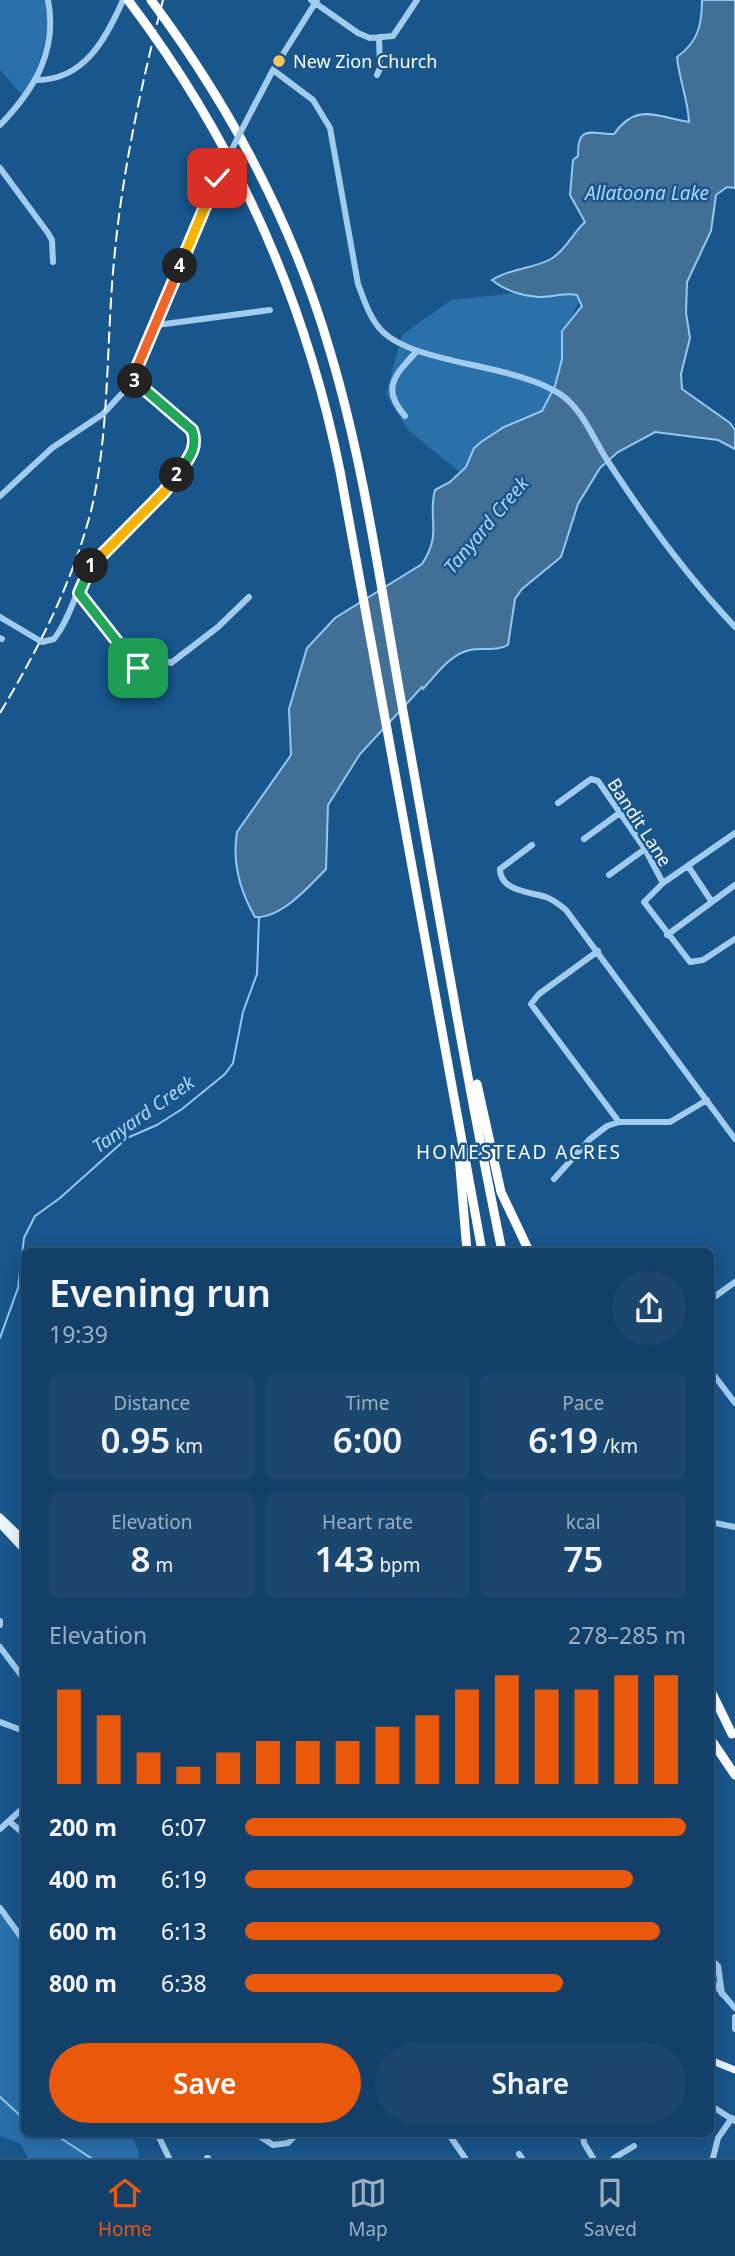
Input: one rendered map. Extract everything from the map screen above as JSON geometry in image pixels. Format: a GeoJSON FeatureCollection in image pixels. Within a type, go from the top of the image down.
{"type":"FeatureCollection","features":[{"type":"Feature","properties":{"kind":"highway"},"geometry":{"type":"LineString","coordinates":[[125,0],[184,80],[231,159],[268,236],[312,355],[340,471],[481,1248]]}},
{"type":"Feature","properties":{"kind":"highway"},"geometry":{"type":"LineString","coordinates":[[151,0],[205,77],[257,168],[294,248],[330,349],[354,446],[501,1248]]}},
{"type":"Feature","properties":{"kind":"highway"},"geometry":{"type":"LineString","coordinates":[[460,1025],[501,1192],[528,1248]]}},
{"type":"Feature","properties":{"kind":"highway"},"geometry":{"type":"LineString","coordinates":[[458,1123],[467,1248]]}},
{"type":"Feature","properties":{"kind":"highway"},"geometry":{"type":"LineString","coordinates":[[714,1697],[733,1736]]}},
{"type":"Feature","properties":{"kind":"highway"},"geometry":{"type":"LineString","coordinates":[[714,1708],[733,1736]]}},
{"type":"Feature","properties":{"kind":"highway"},"geometry":{"type":"LineString","coordinates":[[714,1744],[735,1775]]}},
{"type":"Feature","properties":{"kind":"highway"},"geometry":{"type":"LineString","coordinates":[[714,1749],[728,1765]]}},
{"type":"Feature","properties":{"kind":"main road"},"geometry":{"type":"LineString","coordinates":[[0,1517],[21,1538]]}},
{"type":"Feature","properties":{"kind":"main road"},"geometry":{"type":"LineString","coordinates":[[0,1524],[21,1547]]}},
{"type":"Feature","properties":{"kind":"main road"},"geometry":{"type":"LineString","coordinates":[[714,2062],[735,2070]]}},
{"type":"Feature","properties":{"kind":"street"},"geometry":{"type":"LineString","coordinates":[[0,125],[37,80],[49,39],[48,0]]}},
{"type":"Feature","properties":{"kind":"street"},"geometry":{"type":"LineString","coordinates":[[37,80],[66,76],[86,64],[125,0]]}},
{"type":"Feature","properties":{"kind":"street"},"geometry":{"type":"LineString","coordinates":[[0,496],[52,448],[103,414],[132,379],[217,178],[272,70],[314,1],[358,33],[370,38],[393,36],[417,0]]}},
{"type":"Feature","properties":{"kind":"street"},"geometry":{"type":"LineString","coordinates":[[377,75],[380,68],[379,37]]}},
{"type":"Feature","properties":{"kind":"street"},"geometry":{"type":"LineString","coordinates":[[272,70],[300,88],[323,112],[330,128],[358,284],[367,306],[383,332],[417,351],[528,378],[562,395],[581,416],[609,463],[649,519],[735,627]]}},
{"type":"Feature","properties":{"kind":"street"},"geometry":{"type":"LineString","coordinates":[[0,168],[52,240],[53,262]]}},
{"type":"Feature","properties":{"kind":"street"},"geometry":{"type":"LineString","coordinates":[[157,325],[270,310]]}},
{"type":"Feature","properties":{"kind":"street"},"geometry":{"type":"LineString","coordinates":[[405,416],[395,404],[391,391],[401,369],[417,351]]}},
{"type":"Feature","properties":{"kind":"street"},"geometry":{"type":"LineString","coordinates":[[0,617],[47,642],[62,629],[92,564],[164,492],[193,451],[195,440],[192,430],[132,379]]}},
{"type":"Feature","properties":{"kind":"street"},"geometry":{"type":"LineString","coordinates":[[79,593],[138,668],[160,657],[171,663],[218,627],[248,597]]}},
{"type":"Feature","properties":{"kind":"street","name":"Bandit Lane"},"geometry":{"type":"LineString","coordinates":[[558,803],[591,779],[598,781],[645,849],[663,883]]}},
{"type":"Feature","properties":{"kind":"street"},"geometry":{"type":"LineString","coordinates":[[584,839],[621,812]]}},
{"type":"Feature","properties":{"kind":"street"},"geometry":{"type":"LineString","coordinates":[[735,833],[663,883],[644,902],[685,959],[694,962],[704,960],[735,939]]}},
{"type":"Feature","properties":{"kind":"street"},"geometry":{"type":"LineString","coordinates":[[531,845],[500,869],[502,877],[519,892],[546,897],[566,910],[735,1139]]}},
{"type":"Feature","properties":{"kind":"street"},"geometry":{"type":"LineString","coordinates":[[609,875],[645,849]]}},
{"type":"Feature","properties":{"kind":"street"},"geometry":{"type":"LineString","coordinates":[[688,866],[712,902]]}},
{"type":"Feature","properties":{"kind":"street"},"geometry":{"type":"LineString","coordinates":[[667,935],[735,885]]}},
{"type":"Feature","properties":{"kind":"street"},"geometry":{"type":"LineString","coordinates":[[598,951],[539,994],[531,1004],[619,1122]]}},
{"type":"Feature","properties":{"kind":"street"},"geometry":{"type":"LineString","coordinates":[[554,1179],[590,1139],[619,1122],[670,1122],[707,1100]]}},
{"type":"Feature","properties":{"kind":"street"},"geometry":{"type":"LineString","coordinates":[[714,1297],[735,1282]]}},
{"type":"Feature","properties":{"kind":"street"},"geometry":{"type":"LineString","coordinates":[[714,1377],[735,1403]]}},
{"type":"Feature","properties":{"kind":"street"},"geometry":{"type":"LineString","coordinates":[[714,1395],[724,1388]]}},
{"type":"Feature","properties":{"kind":"street"},"geometry":{"type":"LineString","coordinates":[[714,1523],[735,1527]]}},
{"type":"Feature","properties":{"kind":"street"},"geometry":{"type":"LineString","coordinates":[[0,1647],[21,1675]]}},
{"type":"Feature","properties":{"kind":"street"},"geometry":{"type":"LineString","coordinates":[[0,1722],[21,1730]]}},
{"type":"Feature","properties":{"kind":"street"},"geometry":{"type":"LineString","coordinates":[[0,1829],[21,1810]]}},
{"type":"Feature","properties":{"kind":"street"},"geometry":{"type":"LineString","coordinates":[[10,1822],[21,1831]]}},
{"type":"Feature","properties":{"kind":"street"},"geometry":{"type":"LineString","coordinates":[[0,1908],[21,1937]]}},
{"type":"Feature","properties":{"kind":"street"},"geometry":{"type":"LineString","coordinates":[[714,1962],[718,1966],[722,1994]]}},
{"type":"Feature","properties":{"kind":"street"},"geometry":{"type":"LineString","coordinates":[[714,1984],[735,2008]]}},
{"type":"Feature","properties":{"kind":"street"},"geometry":{"type":"LineString","coordinates":[[735,2017],[735,2029]]}},
{"type":"Feature","properties":{"kind":"street"},"geometry":{"type":"LineString","coordinates":[[713,2158],[718,2138],[734,2119],[714,2107]]}},
{"type":"Feature","properties":{"kind":"street"},"geometry":{"type":"LineString","coordinates":[[160,2137],[169,2158]]}},
{"type":"Feature","properties":{"kind":"street"},"geometry":{"type":"LineString","coordinates":[[259,2137],[265,2143],[277,2145],[288,2143],[294,2137]]}},
{"type":"Feature","properties":{"kind":"street"},"geometry":{"type":"LineString","coordinates":[[452,2137],[466,2158]]}},
{"type":"Feature","properties":{"kind":"street"},"geometry":{"type":"LineString","coordinates":[[583,2137],[593,2158]]}},
{"type":"Feature","properties":{"kind":"street"},"geometry":{"type":"LineString","coordinates":[[614,2158],[634,2146]]}},
{"type":"Feature","properties":{"kind":"shaded area"},"geometry":{"type":"Polygon","coordinates":[[[0,0],[46,0],[47,27],[43,50],[23,96],[0,70],[0,0]]]}},
{"type":"Feature","properties":{"kind":"shaded area"},"geometry":{"type":"Polygon","coordinates":[[[568,290],[583,295],[565,328],[560,380],[550,410],[462,474],[408,430],[386,394],[402,335],[451,300],[516,293],[539,296],[568,290]]]}},
{"type":"Feature","properties":{"kind":"shaded area"},"geometry":{"type":"Polygon","coordinates":[[[0,1914],[21,1938],[21,2137],[133,2137],[140,2158],[28,2158],[21,2144],[0,2136],[0,1914]]]}},
{"type":"Feature","properties":{"kind":"water","name":"Allatoona Lake"},"geometry":{"type":"Polygon","coordinates":[[[702,0],[735,0],[735,188],[727,187],[716,195],[711,231],[687,282],[686,313],[690,338],[681,374],[682,389],[730,423],[735,430],[735,449],[718,440],[655,432],[618,452],[600,468],[578,504],[561,557],[522,589],[515,599],[508,645],[463,652],[444,666],[423,689],[422,687],[360,754],[328,805],[326,869],[303,893],[284,907],[274,913],[255,917],[238,876],[237,832],[291,755],[289,709],[307,648],[335,618],[422,564],[432,543],[435,490],[450,482],[466,467],[474,448],[481,442],[504,427],[542,411],[555,386],[562,359],[562,331],[582,306],[577,295],[526,295],[508,290],[492,280],[551,259],[585,222],[570,195],[573,160],[578,156],[578,146],[583,135],[614,134],[623,124],[639,115],[657,115],[689,122],[677,57],[694,39],[701,17],[702,0]]]}},
{"type":"Feature","properties":{"kind":"waterway","name":"Tanyard Creek"},"geometry":{"type":"LineString","coordinates":[[23,1248],[24,1238],[35,1216],[60,1198],[127,1138],[157,1125],[182,1109],[225,1074],[233,1063],[243,1012],[257,974],[259,917]]}},
{"type":"Feature","properties":{"kind":"waterway","name":"Tanyard Creek"},"geometry":{"type":"LineString","coordinates":[[0,1338],[18,1288],[21,1263]]}},
{"type":"Feature","properties":{"kind":"waterway","name":"Tanyard Creek"},"geometry":{"type":"LineString","coordinates":[[0,2097],[21,2116]]}},
{"type":"Feature","properties":{"kind":"waterway","name":"Tanyard Creek"},"geometry":{"type":"LineString","coordinates":[[59,2137],[91,2158]]}},
{"type":"Feature","properties":{"kind":"railway"},"geometry":{"type":"LineString","coordinates":[[0,713],[63,593],[90,515],[101,454],[111,292],[122,195],[140,97],[163,0]]}},
{"type":"Feature","properties":{"kind":"place","name":"New Zion Church"},"geometry":{"type":"Point","coordinates":[279,61]}},
{"type":"Feature","properties":{"kind":"district","name":"HOMESTEAD ACRES"},"geometry":{"type":"Point","coordinates":[519,1152]}},
{"type":"Feature","properties":{"kind":"route"},"geometry":{"type":"LineString","coordinates":[[138,668],[128,651],[79,593],[92,564],[164,492],[193,451],[195,440],[192,430],[132,379],[217,178]]}}]}
